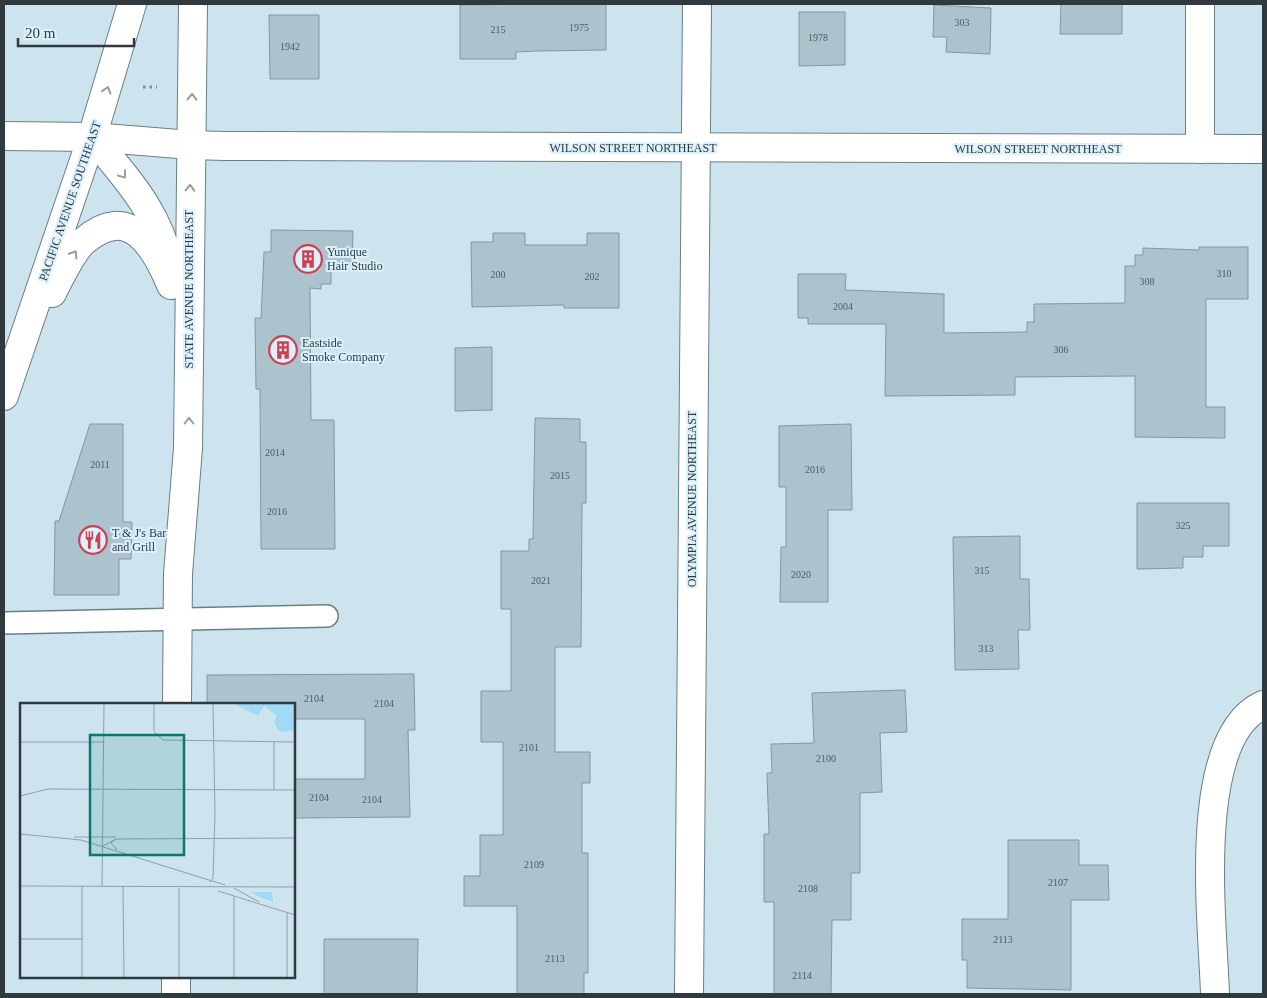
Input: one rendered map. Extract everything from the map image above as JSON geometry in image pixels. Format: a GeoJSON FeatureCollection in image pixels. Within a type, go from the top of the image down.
{"type":"FeatureCollection","features":[{"type":"Feature","properties":{"kind":"street","name":"PACIFIC AVENUE SOUTHEAST"},"geometry":{"type":"LineString","coordinates":[[7,385],[92,137],[132,4]]}},
{"type":"Feature","properties":{"kind":"street","name":"STATE AVENUE NORTHEAST"},"geometry":{"type":"LineString","coordinates":[[177,703],[178,574],[188,448],[194,4]]}},
{"type":"Feature","properties":{"kind":"street","name":"OLYMPIA AVENUE NORTHEAST"},"geometry":{"type":"LineString","coordinates":[[689,994],[694,148],[697,4]]}},
{"type":"Feature","properties":{"kind":"street"},"geometry":{"type":"LineString","coordinates":[[1200,4],[1200,149]]}},
{"type":"Feature","properties":{"kind":"street","name":"WILSON STREET NORTHEAST"},"geometry":{"type":"LineString","coordinates":[[4,136],[92,137],[191,145],[1263,149]]}},
{"type":"Feature","properties":{"kind":"street","name":"STATE AVENUE NORTHEAST"},"geometry":{"type":"LineString","coordinates":[[92,137],[156,221],[168,253],[171,285],[171,444],[178,574]]}},
{"type":"Feature","properties":{"kind":"street"},"geometry":{"type":"LineString","coordinates":[[7,385],[56,283],[82,242],[103,228],[120,226],[138,231],[151,244],[171,285]]}},
{"type":"Feature","properties":{"kind":"street"},"geometry":{"type":"LineString","coordinates":[[1215,994],[1210,824],[1221,764],[1232,737],[1258,707]]}},
{"type":"Feature","properties":{"kind":"street"},"geometry":{"type":"LineString","coordinates":[[176,978],[176,994]]}},
{"type":"Feature","properties":{"kind":"lane"},"geometry":{"type":"LineString","coordinates":[[4,623],[327,616]]}},
{"type":"Feature","properties":{"kind":"building"},"geometry":{"type":"Polygon","coordinates":[[[606,4],[606,50],[516,52],[516,59],[460,59],[460,5],[606,4]]]}},
{"type":"Feature","properties":{"kind":"building"},"geometry":{"type":"Polygon","coordinates":[[[1061,4],[1122,4],[1122,34],[1060,34],[1061,4]]]}},
{"type":"Feature","properties":{"kind":"building"},"geometry":{"type":"Polygon","coordinates":[[[934,5],[991,8],[990,54],[946,52],[947,37],[933,37],[934,5]]]}},
{"type":"Feature","properties":{"kind":"building"},"geometry":{"type":"Polygon","coordinates":[[[799,12],[845,12],[845,65],[799,66],[799,12]]]}},
{"type":"Feature","properties":{"kind":"building"},"geometry":{"type":"Polygon","coordinates":[[[269,15],[319,15],[319,79],[270,79],[269,15]]]}},
{"type":"Feature","properties":{"kind":"building"},"geometry":{"type":"Polygon","coordinates":[[[271,230],[353,231],[352,266],[331,266],[331,284],[321,284],[321,289],[310,288],[311,420],[334,420],[335,549],[261,549],[260,389],[256,389],[255,318],[261,318],[264,252],[271,252],[271,230]]]}},
{"type":"Feature","properties":{"kind":"building"},"geometry":{"type":"Polygon","coordinates":[[[493,233],[525,233],[525,245],[587,245],[587,233],[619,233],[619,308],[564,308],[564,305],[472,307],[471,242],[493,242],[493,233]]]}},
{"type":"Feature","properties":{"kind":"building"},"geometry":{"type":"Polygon","coordinates":[[[1199,247],[1248,247],[1248,299],[1206,299],[1206,407],[1225,407],[1225,438],[1135,437],[1135,376],[1015,377],[1015,395],[885,396],[886,324],[808,324],[808,318],[798,318],[798,274],[846,274],[845,290],[944,294],[944,333],[1027,332],[1027,322],[1034,322],[1034,304],[1125,303],[1125,266],[1135,266],[1135,255],[1143,255],[1143,248],[1199,250],[1199,247]]]}},
{"type":"Feature","properties":{"kind":"building"},"geometry":{"type":"Polygon","coordinates":[[[492,347],[492,410],[455,411],[455,348],[492,347]]]}},
{"type":"Feature","properties":{"kind":"building"},"geometry":{"type":"Polygon","coordinates":[[[535,418],[580,419],[580,442],[586,442],[586,503],[582,503],[581,647],[555,647],[555,752],[590,752],[590,783],[582,783],[582,853],[588,853],[588,973],[584,973],[584,994],[517,994],[517,906],[464,906],[464,876],[480,876],[480,835],[503,835],[503,742],[481,742],[481,691],[511,691],[511,609],[501,609],[501,551],[529,551],[529,539],[533,539],[535,418]]]}},
{"type":"Feature","properties":{"kind":"building"},"geometry":{"type":"Polygon","coordinates":[[[90,424],[123,424],[123,522],[132,522],[131,559],[119,559],[119,595],[54,595],[55,521],[59,521],[90,424]]]}},
{"type":"Feature","properties":{"kind":"building"},"geometry":{"type":"Polygon","coordinates":[[[851,424],[852,510],[828,510],[828,602],[780,602],[781,547],[786,547],[786,487],[779,487],[779,426],[851,424]]]}},
{"type":"Feature","properties":{"kind":"building"},"geometry":{"type":"Polygon","coordinates":[[[1137,503],[1229,503],[1229,546],[1203,546],[1203,557],[1183,557],[1183,568],[1137,569],[1137,503]]]}},
{"type":"Feature","properties":{"kind":"building"},"geometry":{"type":"Polygon","coordinates":[[[1020,536],[1020,579],[1029,579],[1030,630],[1018,630],[1019,669],[955,670],[953,537],[1020,536]]]}},
{"type":"Feature","properties":{"kind":"building"},"geometry":{"type":"Polygon","coordinates":[[[414,674],[415,730],[408,730],[410,817],[295,818],[295,779],[365,779],[365,719],[295,719],[295,703],[207,703],[207,675],[414,674]]]}},
{"type":"Feature","properties":{"kind":"building"},"geometry":{"type":"Polygon","coordinates":[[[905,690],[907,732],[880,733],[882,792],[860,793],[860,873],[851,873],[851,920],[832,920],[831,994],[774,994],[774,902],[764,902],[764,834],[769,834],[767,773],[772,773],[771,744],[814,743],[812,693],[905,690]]]}},
{"type":"Feature","properties":{"kind":"building"},"geometry":{"type":"Polygon","coordinates":[[[1008,840],[1079,840],[1079,865],[1108,865],[1109,900],[1071,900],[1071,990],[967,988],[967,960],[962,960],[962,919],[1008,919],[1008,840]]]}},
{"type":"Feature","properties":{"kind":"building"},"geometry":{"type":"Polygon","coordinates":[[[324,939],[418,939],[417,994],[324,994],[324,939]]]}},
{"type":"Feature","properties":{"kind":"place","name":"Yunique Hair Studio"},"geometry":{"type":"Point","coordinates":[308,259]}},
{"type":"Feature","properties":{"kind":"place","name":"Eastside Smoke Company"},"geometry":{"type":"Point","coordinates":[283,350]}},
{"type":"Feature","properties":{"kind":"place","name":"T & J's Bar and Grill"},"geometry":{"type":"Point","coordinates":[93,540]}}]}
